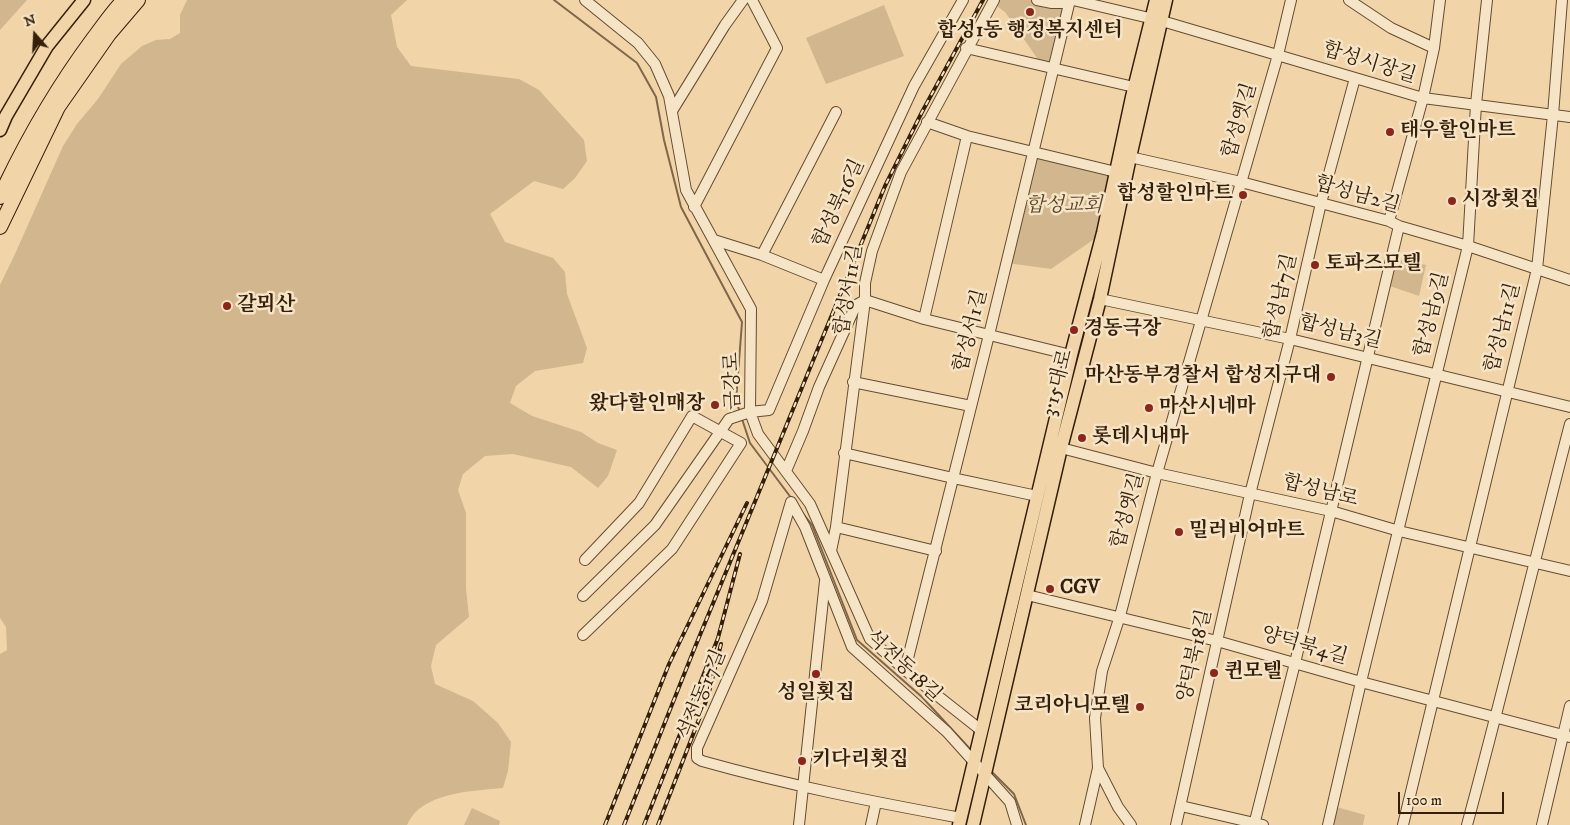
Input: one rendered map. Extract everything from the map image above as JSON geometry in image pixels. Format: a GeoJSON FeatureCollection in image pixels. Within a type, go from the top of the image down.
{"type":"FeatureCollection","features":[{"type":"Feature","properties":{"kind":"highway"},"geometry":{"type":"LineString","coordinates":[[0,197],[31,133],[58,89],[84,50],[124,0]]}},
{"type":"Feature","properties":{"kind":"highway"},"geometry":{"type":"LineString","coordinates":[[0,227],[58,107],[109,34],[138,0]]}},
{"type":"Feature","properties":{"kind":"main road"},"geometry":{"type":"LineString","coordinates":[[0,130],[6,116],[47,46],[84,0]]}},
{"type":"Feature","properties":{"kind":"main road","name":"3·15대로"},"geometry":{"type":"LineString","coordinates":[[980,767],[991,746],[1061,448],[1100,299],[1157,20],[1156,0]]}},
{"type":"Feature","properties":{"kind":"main road","name":"3·15대로"},"geometry":{"type":"LineString","coordinates":[[980,767],[981,735],[1037,496],[1103,233],[1134,87],[1157,20],[1166,0]]}},
{"type":"Feature","properties":{"kind":"main road"},"geometry":{"type":"LineString","coordinates":[[960,822],[980,767]]}},
{"type":"Feature","properties":{"kind":"main road"},"geometry":{"type":"LineString","coordinates":[[973,825],[980,767]]}},
{"type":"Feature","properties":{"kind":"street","name":"금강로"},"geometry":{"type":"LineString","coordinates":[[585,0],[638,43],[656,64],[672,111],[686,190],[750,309],[749,412],[758,434],[810,504],[870,639],[981,735]]}},
{"type":"Feature","properties":{"kind":"street"},"geometry":{"type":"LineString","coordinates":[[672,111],[724,25],[743,0]]}},
{"type":"Feature","properties":{"kind":"street"},"geometry":{"type":"LineString","coordinates":[[694,207],[777,48],[752,0]]}},
{"type":"Feature","properties":{"kind":"street","name":"합성북16길"},"geometry":{"type":"LineString","coordinates":[[749,412],[769,410],[824,280],[914,86],[963,0]]}},
{"type":"Feature","properties":{"kind":"street","name":"합성서11길"},"geometry":{"type":"LineString","coordinates":[[831,551],[836,527],[853,382],[865,300],[865,283],[872,251],[901,172],[966,48],[994,0]]}},
{"type":"Feature","properties":{"kind":"street"},"geometry":{"type":"LineString","coordinates":[[1037,0],[1052,3],[1063,3],[1065,0]]}},
{"type":"Feature","properties":{"kind":"street","name":"합성시장길"},"geometry":{"type":"LineString","coordinates":[[1072,0],[1157,20],[1422,98],[1570,117]]}},
{"type":"Feature","properties":{"kind":"street","name":"합성서1길"},"geometry":{"type":"LineString","coordinates":[[905,670],[936,551],[1053,69],[1072,0]]}},
{"type":"Feature","properties":{"kind":"street","name":"합성옛길"},"geometry":{"type":"LineString","coordinates":[[1131,825],[1118,807],[1098,768],[1096,718],[1102,671],[1120,616],[1157,473],[1278,55],[1291,0]]}},
{"type":"Feature","properties":{"kind":"street"},"geometry":{"type":"LineString","coordinates":[[1349,0],[1391,28],[1434,48]]}},
{"type":"Feature","properties":{"kind":"street"},"geometry":{"type":"LineString","coordinates":[[1388,221],[1434,48],[1440,0]]}},
{"type":"Feature","properties":{"kind":"street","name":"합성남9길"},"geometry":{"type":"LineString","coordinates":[[1328,825],[1361,682],[1468,246],[1476,104],[1487,0]]}},
{"type":"Feature","properties":{"kind":"street","name":"합성남11길"},"geometry":{"type":"LineString","coordinates":[[1403,825],[1537,269],[1553,115],[1562,0]]}},
{"type":"Feature","properties":{"kind":"street"},"geometry":{"type":"LineString","coordinates":[[966,48],[1134,87]]}},
{"type":"Feature","properties":{"kind":"street","name":"합성남7길"},"geometry":{"type":"LineString","coordinates":[[1250,494],[1290,339],[1321,203],[1355,78]]}},
{"type":"Feature","properties":{"kind":"street"},"geometry":{"type":"LineString","coordinates":[[762,255],[836,112]]}},
{"type":"Feature","properties":{"kind":"street"},"geometry":{"type":"LineString","coordinates":[[927,122],[967,136],[1116,172]]}},
{"type":"Feature","properties":{"kind":"street"},"geometry":{"type":"LineString","coordinates":[[924,319],[967,136]]}},
{"type":"Feature","properties":{"kind":"street","name":"합성남2길"},"geometry":{"type":"LineString","coordinates":[[1130,157],[1241,182],[1388,221],[1398,226],[1468,246],[1570,280]]}},
{"type":"Feature","properties":{"kind":"street"},"geometry":{"type":"LineString","coordinates":[[1181,806],[1257,824],[1398,226]]}},
{"type":"Feature","properties":{"kind":"street"},"geometry":{"type":"LineString","coordinates":[[714,240],[762,255],[824,280]]}},
{"type":"Feature","properties":{"kind":"street","name":"합성남3길"},"geometry":{"type":"LineString","coordinates":[[1100,299],[1290,339],[1570,408]]}},
{"type":"Feature","properties":{"kind":"street"},"geometry":{"type":"LineString","coordinates":[[786,471],[819,387],[856,305],[865,300],[924,319],[1072,355]]}},
{"type":"Feature","properties":{"kind":"street"},"geometry":{"type":"LineString","coordinates":[[853,382],[971,406]]}},
{"type":"Feature","properties":{"kind":"street"},"geometry":{"type":"LineString","coordinates":[[583,596],[655,525],[729,419],[749,412]]}},
{"type":"Feature","properties":{"kind":"street"},"geometry":{"type":"LineString","coordinates":[[582,635],[672,549],[741,443],[692,416],[639,503],[585,560]]}},
{"type":"Feature","properties":{"kind":"street"},"geometry":{"type":"LineString","coordinates":[[1467,825],[1570,424]]}},
{"type":"Feature","properties":{"kind":"street","name":"합성남로"},"geometry":{"type":"LineString","coordinates":[[1061,448],[1157,473],[1331,511],[1399,531],[1470,546],[1570,571]]}},
{"type":"Feature","properties":{"kind":"street"},"geometry":{"type":"LineString","coordinates":[[844,453],[1037,496]]}},
{"type":"Feature","properties":{"kind":"street","name":"양덕북18길"},"geometry":{"type":"LineString","coordinates":[[1176,825],[1250,494]]}},
{"type":"Feature","properties":{"kind":"street","name":"석전동18길"},"geometry":{"type":"LineString","coordinates":[[791,502],[805,527],[852,647],[947,732],[980,767],[1010,802],[1017,825]]}},
{"type":"Feature","properties":{"kind":"street","name":"석전동17길"},"geometry":{"type":"LineString","coordinates":[[791,502],[762,601],[697,748],[697,758],[739,772],[960,822]]}},
{"type":"Feature","properties":{"kind":"street"},"geometry":{"type":"LineString","coordinates":[[836,527],[936,551]]}},
{"type":"Feature","properties":{"kind":"street"},"geometry":{"type":"LineString","coordinates":[[798,825],[825,578]]}},
{"type":"Feature","properties":{"kind":"street","name":"양덕북4길"},"geometry":{"type":"LineString","coordinates":[[1027,595],[1217,641],[1567,737]]}},
{"type":"Feature","properties":{"kind":"street"},"geometry":{"type":"LineString","coordinates":[[1542,825],[1567,737],[1570,706]]}},
{"type":"Feature","properties":{"kind":"street"},"geometry":{"type":"LineString","coordinates":[[1085,825],[1098,768]]}},
{"type":"Feature","properties":{"kind":"street"},"geometry":{"type":"LineString","coordinates":[[871,825],[876,802]]}},
{"type":"Feature","properties":{"kind":"green space"},"geometry":{"type":"Polygon","coordinates":[[[0,0],[27,0],[0,30],[0,0]]]}},
{"type":"Feature","properties":{"kind":"green space"},"geometry":{"type":"Polygon","coordinates":[[[187,0],[407,0],[391,15],[397,47],[411,66],[519,79],[539,90],[584,140],[587,161],[575,178],[563,189],[534,181],[490,214],[505,242],[553,258],[565,272],[567,294],[587,348],[583,363],[535,371],[516,386],[510,403],[532,416],[581,432],[598,443],[617,450],[608,476],[598,488],[571,467],[513,454],[485,456],[463,474],[458,490],[466,513],[466,589],[469,617],[436,645],[431,666],[435,684],[473,701],[498,723],[511,742],[508,771],[503,788],[463,792],[435,800],[414,814],[407,825],[0,825],[0,654],[7,650],[6,627],[0,618],[0,285],[63,146],[77,124],[98,99],[121,64],[142,46],[156,40],[170,39],[180,33],[180,15],[187,0]]]}},
{"type":"Feature","properties":{"kind":"green space"},"geometry":{"type":"Polygon","coordinates":[[[994,0],[1065,0],[1053,69],[1037,65],[1037,58],[1005,12],[994,4],[994,0]]]}},
{"type":"Feature","properties":{"kind":"green space"},"geometry":{"type":"Polygon","coordinates":[[[884,5],[904,56],[826,84],[806,38],[884,5]]]}},
{"type":"Feature","properties":{"kind":"green space","name":"합성교회"},"geometry":{"type":"Polygon","coordinates":[[[1033,152],[1116,172],[1103,233],[1051,269],[1007,263],[1033,152]]]}},
{"type":"Feature","properties":{"kind":"green space"},"geometry":{"type":"Polygon","coordinates":[[[1391,258],[1426,265],[1419,296],[1384,284],[1391,258]]]}},
{"type":"Feature","properties":{"kind":"green space"},"geometry":{"type":"Polygon","coordinates":[[[1333,806],[1365,815],[1363,825],[1328,825],[1333,806]]]}},
{"type":"Feature","properties":{"kind":"green space"},"geometry":{"type":"Polygon","coordinates":[[[472,808],[500,821],[499,825],[464,825],[472,808]]]}},
{"type":"Feature","properties":{"kind":"waterway"},"geometry":{"type":"LineString","coordinates":[[554,0],[637,63],[656,97],[664,140],[681,207],[742,322],[736,401],[740,412]]}},
{"type":"Feature","properties":{"kind":"waterway"},"geometry":{"type":"LineString","coordinates":[[742,419],[750,443],[792,499]]}},
{"type":"Feature","properties":{"kind":"waterway"},"geometry":{"type":"LineString","coordinates":[[801,511],[812,525],[857,640],[922,697],[971,750]]}},
{"type":"Feature","properties":{"kind":"waterway"},"geometry":{"type":"LineString","coordinates":[[990,770],[1014,794],[1026,825]]}},
{"type":"Feature","properties":{"kind":"railway"},"geometry":{"type":"LineString","coordinates":[[624,825],[693,652],[885,186],[922,112],[983,0]]}},
{"type":"Feature","properties":{"kind":"railway"},"geometry":{"type":"LineString","coordinates":[[605,825],[669,664],[747,503]]}},
{"type":"Feature","properties":{"kind":"railway"},"geometry":{"type":"LineString","coordinates":[[644,825],[718,638],[740,554]]}},
{"type":"Feature","properties":{"kind":"railway"},"geometry":{"type":"LineString","coordinates":[[658,825],[708,696],[721,644]]}},
{"type":"Feature","properties":{"kind":"place","name":"합성1동 행정복지센터"},"geometry":{"type":"Point","coordinates":[1030,12]}},
{"type":"Feature","properties":{"kind":"place","name":"태우할인마트"},"geometry":{"type":"Point","coordinates":[1390,132]}},
{"type":"Feature","properties":{"kind":"place","name":"합성할인마트"},"geometry":{"type":"Point","coordinates":[1243,195]}},
{"type":"Feature","properties":{"kind":"place","name":"시장횟집"},"geometry":{"type":"Point","coordinates":[1452,201]}},
{"type":"Feature","properties":{"kind":"place","name":"토파즈모텔"},"geometry":{"type":"Point","coordinates":[1315,265]}},
{"type":"Feature","properties":{"kind":"place","name":"갈뫼산"},"geometry":{"type":"Point","coordinates":[227,306]}},
{"type":"Feature","properties":{"kind":"place","name":"경동극장"},"geometry":{"type":"Point","coordinates":[1074,330]}},
{"type":"Feature","properties":{"kind":"place","name":"마산동부경찰서 합성지구대"},"geometry":{"type":"Point","coordinates":[1331,377]}},
{"type":"Feature","properties":{"kind":"place","name":"왔다할인매장"},"geometry":{"type":"Point","coordinates":[715,405]}},
{"type":"Feature","properties":{"kind":"place","name":"마산시네마"},"geometry":{"type":"Point","coordinates":[1149,408]}},
{"type":"Feature","properties":{"kind":"place","name":"롯데시내마"},"geometry":{"type":"Point","coordinates":[1082,438]}},
{"type":"Feature","properties":{"kind":"place","name":"밀러비어마트"},"geometry":{"type":"Point","coordinates":[1179,532]}},
{"type":"Feature","properties":{"kind":"place","name":"CGV"},"geometry":{"type":"Point","coordinates":[1050,589]}},
{"type":"Feature","properties":{"kind":"place","name":"퀸모텔"},"geometry":{"type":"Point","coordinates":[1214,673]}},
{"type":"Feature","properties":{"kind":"place","name":"성일횟집"},"geometry":{"type":"Point","coordinates":[816,674]}},
{"type":"Feature","properties":{"kind":"place","name":"코리아니모텔"},"geometry":{"type":"Point","coordinates":[1140,707]}},
{"type":"Feature","properties":{"kind":"place","name":"키다리횟집"},"geometry":{"type":"Point","coordinates":[802,761]}}]}
